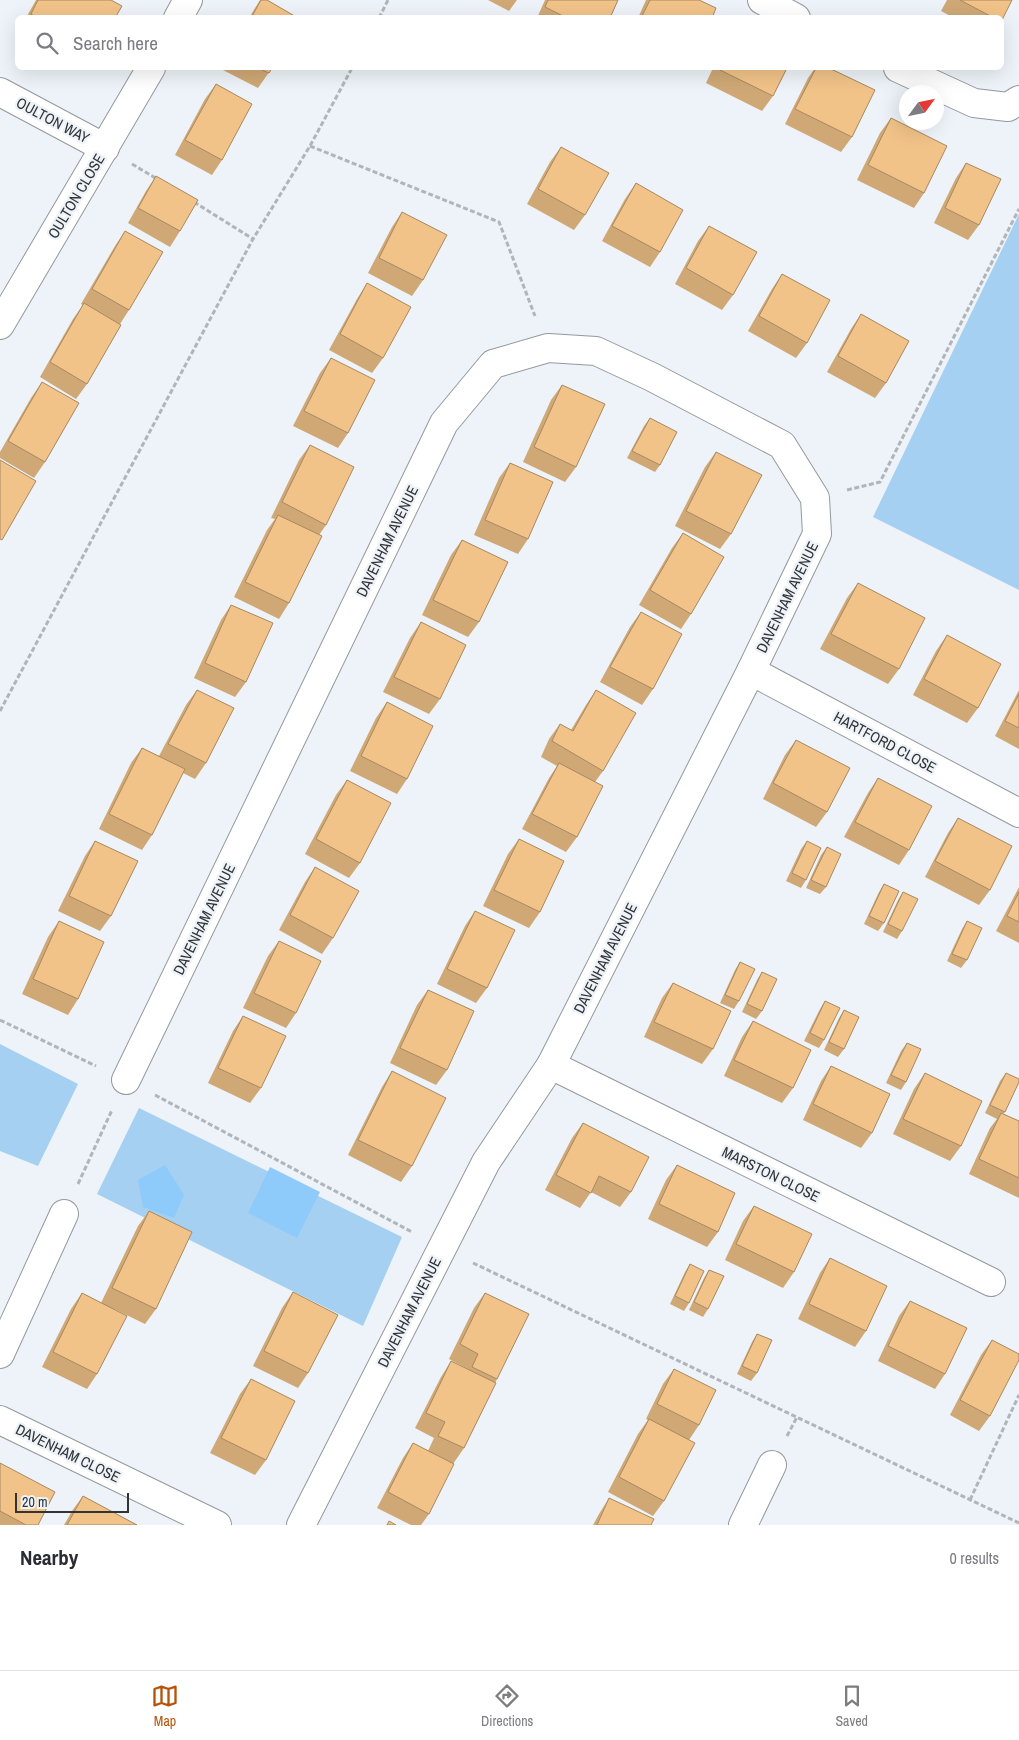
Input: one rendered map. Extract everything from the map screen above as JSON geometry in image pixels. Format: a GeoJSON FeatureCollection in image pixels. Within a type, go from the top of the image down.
{"type":"FeatureCollection","features":[{"type":"Feature","properties":{"kind":"street"},"geometry":{"type":"LineString","coordinates":[[180,15],[188,0]]}},
{"type":"Feature","properties":{"kind":"street"},"geometry":{"type":"LineString","coordinates":[[762,0],[790,15]]}},
{"type":"Feature","properties":{"kind":"street","name":"OULTON CLOSE"},"geometry":{"type":"LineString","coordinates":[[0,324],[150,70]]}},
{"type":"Feature","properties":{"kind":"street"},"geometry":{"type":"LineString","coordinates":[[902,70],[974,103],[1014,104]]}},
{"type":"Feature","properties":{"kind":"street","name":"OULTON WAY"},"geometry":{"type":"LineString","coordinates":[[0,92],[105,148]]}},
{"type":"Feature","properties":{"kind":"street","name":"DAVENHAM AVENUE"},"geometry":{"type":"LineString","coordinates":[[126,1080],[444,423],[493,364],[548,348],[596,351],[652,376],[782,445],[815,498],[817,534],[751,671],[551,1065],[486,1162],[301,1525]]}},
{"type":"Feature","properties":{"kind":"street","name":"HARTFORD CLOSE"},"geometry":{"type":"LineString","coordinates":[[751,671],[1019,813]]}},
{"type":"Feature","properties":{"kind":"street","name":"MARSTON CLOSE"},"geometry":{"type":"LineString","coordinates":[[551,1065],[991,1282]]}},
{"type":"Feature","properties":{"kind":"street"},"geometry":{"type":"LineString","coordinates":[[0,1354],[64,1214]]}},
{"type":"Feature","properties":{"kind":"street","name":"DAVENHAM CLOSE"},"geometry":{"type":"LineString","coordinates":[[0,1420],[217,1525]]}},
{"type":"Feature","properties":{"kind":"street"},"geometry":{"type":"LineString","coordinates":[[743,1525],[772,1465]]}},
{"type":"Feature","properties":{"kind":"path"},"geometry":{"type":"LineString","coordinates":[[380,15],[388,0]]}},
{"type":"Feature","properties":{"kind":"path"},"geometry":{"type":"LineString","coordinates":[[0,711],[253,239],[310,146],[351,70]]}},
{"type":"Feature","properties":{"kind":"path"},"geometry":{"type":"LineString","coordinates":[[310,146],[499,222],[548,348]]}},
{"type":"Feature","properties":{"kind":"path"},"geometry":{"type":"LineString","coordinates":[[105,148],[163,183]]}},
{"type":"Feature","properties":{"kind":"path"},"geometry":{"type":"LineString","coordinates":[[187,198],[253,239]]}},
{"type":"Feature","properties":{"kind":"path"},"geometry":{"type":"LineString","coordinates":[[815,498],[880,482],[1019,209]]}},
{"type":"Feature","properties":{"kind":"path"},"geometry":{"type":"LineString","coordinates":[[0,1020],[126,1080],[442,1248],[1019,1523]]}},
{"type":"Feature","properties":{"kind":"path"},"geometry":{"type":"LineString","coordinates":[[64,1214],[126,1080]]}},
{"type":"Feature","properties":{"kind":"path"},"geometry":{"type":"LineString","coordinates":[[970,1500],[1019,1395]]}},
{"type":"Feature","properties":{"kind":"shaded area"},"geometry":{"type":"Polygon","coordinates":[[[1019,214],[1019,590],[873,517],[1019,214]]]}},
{"type":"Feature","properties":{"kind":"shaded area"},"geometry":{"type":"Polygon","coordinates":[[[0,1044],[78,1084],[38,1166],[0,1151],[0,1044]]]}},
{"type":"Feature","properties":{"kind":"shaded area"},"geometry":{"type":"Polygon","coordinates":[[[139,1108],[402,1237],[363,1326],[97,1194],[139,1108]]]}},
{"type":"Feature","properties":{"kind":"shaded area"},"geometry":{"type":"Polygon","coordinates":[[[165,1165],[184,1195],[174,1218],[143,1207],[138,1180],[165,1165]]]}},
{"type":"Feature","properties":{"kind":"shaded area"},"geometry":{"type":"Polygon","coordinates":[[[270,1167],[320,1192],[297,1238],[248,1213],[270,1167]]]}},
{"type":"Feature","properties":{"kind":"building"},"geometry":{"type":"Polygon","coordinates":[[[38,0],[111,0],[122,6],[117,15],[31,14],[38,0]]]}},
{"type":"Feature","properties":{"kind":"building"},"geometry":{"type":"Polygon","coordinates":[[[261,0],[267,0],[293,15],[253,15],[261,0]]]}},
{"type":"Feature","properties":{"kind":"building"},"geometry":{"type":"Polygon","coordinates":[[[548,0],[618,0],[611,15],[561,15],[545,7],[548,0]]]}},
{"type":"Feature","properties":{"kind":"building"},"geometry":{"type":"Polygon","coordinates":[[[650,0],[699,0],[716,8],[713,15],[642,15],[650,0]]]}},
{"type":"Feature","properties":{"kind":"building"},"geometry":{"type":"Polygon","coordinates":[[[960,0],[1012,0],[1004,16],[988,15],[960,0]]]}},
{"type":"Feature","properties":{"kind":"building"},"geometry":{"type":"Polygon","coordinates":[[[720,70],[786,70],[773,96],[720,70]]]}},
{"type":"Feature","properties":{"kind":"building"},"geometry":{"type":"Polygon","coordinates":[[[815,70],[833,70],[875,90],[852,137],[795,109],[815,70]]]}},
{"type":"Feature","properties":{"kind":"building"},"geometry":{"type":"Polygon","coordinates":[[[216,84],[252,104],[222,160],[185,140],[216,84]]]}},
{"type":"Feature","properties":{"kind":"building"},"geometry":{"type":"Polygon","coordinates":[[[891,118],[899,122],[899,130],[915,130],[947,146],[924,193],[868,165],[891,118]]]}},
{"type":"Feature","properties":{"kind":"building"},"geometry":{"type":"Polygon","coordinates":[[[561,147],[609,173],[585,215],[538,189],[561,147]]]}},
{"type":"Feature","properties":{"kind":"building"},"geometry":{"type":"Polygon","coordinates":[[[966,163],[1001,179],[979,225],[945,208],[966,163]]]}},
{"type":"Feature","properties":{"kind":"building"},"geometry":{"type":"Polygon","coordinates":[[[156,176],[198,200],[180,231],[138,208],[156,176]]]}},
{"type":"Feature","properties":{"kind":"building"},"geometry":{"type":"Polygon","coordinates":[[[636,183],[683,210],[660,252],[612,226],[636,183]]]}},
{"type":"Feature","properties":{"kind":"building"},"geometry":{"type":"Polygon","coordinates":[[[402,212],[447,235],[423,280],[379,258],[402,212]]]}},
{"type":"Feature","properties":{"kind":"building"},"geometry":{"type":"Polygon","coordinates":[[[709,226],[757,252],[733,295],[686,268],[709,226]]]}},
{"type":"Feature","properties":{"kind":"building"},"geometry":{"type":"Polygon","coordinates":[[[125,231],[163,252],[129,310],[92,289],[125,231]]]}},
{"type":"Feature","properties":{"kind":"building"},"geometry":{"type":"Polygon","coordinates":[[[782,274],[830,300],[807,343],[759,316],[782,274]]]}},
{"type":"Feature","properties":{"kind":"building"},"geometry":{"type":"Polygon","coordinates":[[[367,283],[411,307],[383,358],[340,334],[367,283]]]}},
{"type":"Feature","properties":{"kind":"building"},"geometry":{"type":"Polygon","coordinates":[[[84,303],[121,325],[87,384],[50,362],[84,303]]]}},
{"type":"Feature","properties":{"kind":"building"},"geometry":{"type":"Polygon","coordinates":[[[861,314],[909,341],[886,383],[838,356],[861,314]]]}},
{"type":"Feature","properties":{"kind":"building"},"geometry":{"type":"Polygon","coordinates":[[[331,358],[375,380],[348,433],[304,411],[331,358]]]}},
{"type":"Feature","properties":{"kind":"building"},"geometry":{"type":"Polygon","coordinates":[[[42,382],[79,403],[45,462],[8,441],[42,382]]]}},
{"type":"Feature","properties":{"kind":"building"},"geometry":{"type":"Polygon","coordinates":[[[562,385],[605,404],[576,467],[534,447],[562,385]]]}},
{"type":"Feature","properties":{"kind":"building"},"geometry":{"type":"Polygon","coordinates":[[[650,418],[677,432],[660,465],[632,451],[650,418]]]}},
{"type":"Feature","properties":{"kind":"building"},"geometry":{"type":"Polygon","coordinates":[[[310,445],[354,467],[326,525],[282,502],[310,445]]]}},
{"type":"Feature","properties":{"kind":"building"},"geometry":{"type":"Polygon","coordinates":[[[716,452],[762,475],[731,534],[686,511],[716,452]]]}},
{"type":"Feature","properties":{"kind":"building"},"geometry":{"type":"Polygon","coordinates":[[[0,460],[36,481],[2,540],[0,539],[0,460]]]}},
{"type":"Feature","properties":{"kind":"building"},"geometry":{"type":"Polygon","coordinates":[[[510,463],[553,482],[528,539],[485,520],[510,463]]]}},
{"type":"Feature","properties":{"kind":"building"},"geometry":{"type":"Polygon","coordinates":[[[278,515],[322,536],[289,603],[245,582],[278,515]]]}},
{"type":"Feature","properties":{"kind":"building"},"geometry":{"type":"Polygon","coordinates":[[[683,533],[724,557],[691,614],[650,590],[683,533]]]}},
{"type":"Feature","properties":{"kind":"building"},"geometry":{"type":"Polygon","coordinates":[[[462,540],[508,562],[479,622],[433,600],[462,540]]]}},
{"type":"Feature","properties":{"kind":"building"},"geometry":{"type":"Polygon","coordinates":[[[858,583],[925,618],[899,669],[831,634],[858,583]]]}},
{"type":"Feature","properties":{"kind":"building"},"geometry":{"type":"Polygon","coordinates":[[[231,605],[273,623],[246,682],[205,663],[231,605]]]}},
{"type":"Feature","properties":{"kind":"building"},"geometry":{"type":"Polygon","coordinates":[[[641,612],[682,634],[653,689],[610,667],[641,612]]]}},
{"type":"Feature","properties":{"kind":"building"},"geometry":{"type":"Polygon","coordinates":[[[421,622],[466,645],[440,699],[394,677],[421,622]]]}},
{"type":"Feature","properties":{"kind":"building"},"geometry":{"type":"Polygon","coordinates":[[[947,635],[1001,664],[978,708],[924,679],[947,635]]]}},
{"type":"Feature","properties":{"kind":"building"},"geometry":{"type":"Polygon","coordinates":[[[197,690],[234,708],[206,763],[168,744],[197,690]]]}},
{"type":"Feature","properties":{"kind":"building"},"geometry":{"type":"Polygon","coordinates":[[[596,690],[636,713],[603,771],[552,741],[560,724],[573,731],[596,690]]]}},
{"type":"Feature","properties":{"kind":"building"},"geometry":{"type":"Polygon","coordinates":[[[1019,694],[1019,728],[1005,721],[1019,694]]]}},
{"type":"Feature","properties":{"kind":"building"},"geometry":{"type":"Polygon","coordinates":[[[387,702],[433,726],[407,779],[361,756],[387,702]]]}},
{"type":"Feature","properties":{"kind":"building"},"geometry":{"type":"Polygon","coordinates":[[[796,740],[850,768],[827,812],[773,783],[796,740]]]}},
{"type":"Feature","properties":{"kind":"building"},"geometry":{"type":"Polygon","coordinates":[[[142,748],[185,769],[152,835],[109,814],[142,748]]]}},
{"type":"Feature","properties":{"kind":"building"},"geometry":{"type":"Polygon","coordinates":[[[559,763],[603,786],[577,837],[532,814],[559,763]]]}},
{"type":"Feature","properties":{"kind":"building"},"geometry":{"type":"Polygon","coordinates":[[[878,778],[932,806],[909,850],[855,822],[878,778]]]}},
{"type":"Feature","properties":{"kind":"building"},"geometry":{"type":"Polygon","coordinates":[[[347,780],[391,803],[360,863],[316,839],[347,780]]]}},
{"type":"Feature","properties":{"kind":"building"},"geometry":{"type":"Polygon","coordinates":[[[958,818],[1012,846],[990,890],[935,861],[958,818]]]}},
{"type":"Feature","properties":{"kind":"building"},"geometry":{"type":"Polygon","coordinates":[[[519,839],[564,861],[540,912],[494,890],[519,839]]]}},
{"type":"Feature","properties":{"kind":"building"},"geometry":{"type":"Polygon","coordinates":[[[95,841],[138,861],[111,916],[69,896],[95,841]]]}},
{"type":"Feature","properties":{"kind":"building"},"geometry":{"type":"Polygon","coordinates":[[[807,841],[821,848],[806,880],[792,873],[807,841]]]}},
{"type":"Feature","properties":{"kind":"building"},"geometry":{"type":"Polygon","coordinates":[[[827,847],[841,854],[826,887],[811,880],[827,847]]]}},
{"type":"Feature","properties":{"kind":"building"},"geometry":{"type":"Polygon","coordinates":[[[315,867],[359,891],[333,938],[290,915],[315,867]]]}},
{"type":"Feature","properties":{"kind":"building"},"geometry":{"type":"Polygon","coordinates":[[[884,884],[899,891],[884,923],[869,916],[884,884]]]}},
{"type":"Feature","properties":{"kind":"building"},"geometry":{"type":"Polygon","coordinates":[[[903,892],[918,899],[902,931],[888,924],[903,892]]]}},
{"type":"Feature","properties":{"kind":"building"},"geometry":{"type":"Polygon","coordinates":[[[1019,892],[1019,922],[1007,916],[1019,892]]]}},
{"type":"Feature","properties":{"kind":"building"},"geometry":{"type":"Polygon","coordinates":[[[475,911],[515,930],[487,988],[447,969],[475,911]]]}},
{"type":"Feature","properties":{"kind":"building"},"geometry":{"type":"Polygon","coordinates":[[[59,921],[104,942],[78,999],[33,979],[59,921]]]}},
{"type":"Feature","properties":{"kind":"building"},"geometry":{"type":"Polygon","coordinates":[[[967,921],[982,928],[967,960],[952,954],[967,921]]]}},
{"type":"Feature","properties":{"kind":"building"},"geometry":{"type":"Polygon","coordinates":[[[279,941],[321,961],[296,1013],[254,993],[279,941]]]}},
{"type":"Feature","properties":{"kind":"building"},"geometry":{"type":"Polygon","coordinates":[[[740,962],[755,969],[739,1001],[725,995],[740,962]]]}},
{"type":"Feature","properties":{"kind":"building"},"geometry":{"type":"Polygon","coordinates":[[[762,972],[777,979],[762,1011],[747,1004],[762,972]]]}},
{"type":"Feature","properties":{"kind":"building"},"geometry":{"type":"Polygon","coordinates":[[[673,983],[731,1011],[713,1049],[654,1022],[673,983]]]}},
{"type":"Feature","properties":{"kind":"building"},"geometry":{"type":"Polygon","coordinates":[[[428,990],[474,1011],[447,1070],[400,1048],[428,990]]]}},
{"type":"Feature","properties":{"kind":"building"},"geometry":{"type":"Polygon","coordinates":[[[825,1001],[840,1008],[824,1040],[810,1033],[825,1001]]]}},
{"type":"Feature","properties":{"kind":"building"},"geometry":{"type":"Polygon","coordinates":[[[844,1010],[859,1017],[844,1049],[829,1042],[844,1010]]]}},
{"type":"Feature","properties":{"kind":"building"},"geometry":{"type":"Polygon","coordinates":[[[243,1016],[286,1036],[261,1088],[218,1068],[243,1016]]]}},
{"type":"Feature","properties":{"kind":"building"},"geometry":{"type":"Polygon","coordinates":[[[753,1021],[811,1050],[793,1088],[734,1060],[753,1021]]]}},
{"type":"Feature","properties":{"kind":"building"},"geometry":{"type":"Polygon","coordinates":[[[907,1043],[921,1049],[906,1082],[891,1075],[907,1043]]]}},
{"type":"Feature","properties":{"kind":"building"},"geometry":{"type":"Polygon","coordinates":[[[831,1066],[890,1094],[872,1133],[813,1104],[831,1066]]]}},
{"type":"Feature","properties":{"kind":"building"},"geometry":{"type":"Polygon","coordinates":[[[392,1071],[446,1098],[412,1166],[358,1140],[392,1071]]]}},
{"type":"Feature","properties":{"kind":"building"},"geometry":{"type":"Polygon","coordinates":[[[925,1073],[982,1101],[961,1146],[903,1119],[925,1073]]]}},
{"type":"Feature","properties":{"kind":"building"},"geometry":{"type":"Polygon","coordinates":[[[1006,1073],[1019,1079],[1019,1082],[1005,1112],[990,1105],[1006,1073]]]}},
{"type":"Feature","properties":{"kind":"building"},"geometry":{"type":"Polygon","coordinates":[[[1001,1113],[1019,1121],[1019,1178],[979,1159],[1001,1113]]]}},
{"type":"Feature","properties":{"kind":"building"},"geometry":{"type":"Polygon","coordinates":[[[583,1123],[649,1157],[631,1192],[599,1176],[591,1193],[556,1175],[583,1123]]]}},
{"type":"Feature","properties":{"kind":"building"},"geometry":{"type":"Polygon","coordinates":[[[677,1165],[735,1193],[718,1232],[659,1204],[677,1165]]]}},
{"type":"Feature","properties":{"kind":"building"},"geometry":{"type":"Polygon","coordinates":[[[754,1206],[812,1234],[794,1272],[736,1244],[754,1206]]]}},
{"type":"Feature","properties":{"kind":"building"},"geometry":{"type":"Polygon","coordinates":[[[149,1211],[192,1232],[156,1309],[112,1288],[149,1211]]]}},
{"type":"Feature","properties":{"kind":"building"},"geometry":{"type":"Polygon","coordinates":[[[830,1258],[887,1286],[866,1331],[809,1304],[830,1258]]]}},
{"type":"Feature","properties":{"kind":"building"},"geometry":{"type":"Polygon","coordinates":[[[690,1264],[704,1271],[689,1303],[675,1296],[690,1264]]]}},
{"type":"Feature","properties":{"kind":"building"},"geometry":{"type":"Polygon","coordinates":[[[709,1270],[724,1276],[708,1309],[694,1302],[709,1270]]]}},
{"type":"Feature","properties":{"kind":"building"},"geometry":{"type":"Polygon","coordinates":[[[293,1292],[338,1315],[308,1373],[264,1351],[293,1292]]]}},
{"type":"Feature","properties":{"kind":"building"},"geometry":{"type":"Polygon","coordinates":[[[82,1293],[127,1316],[97,1374],[53,1352],[82,1293]]]}},
{"type":"Feature","properties":{"kind":"building"},"geometry":{"type":"Polygon","coordinates":[[[485,1293],[529,1314],[497,1379],[472,1367],[478,1354],[460,1344],[485,1293]]]}},
{"type":"Feature","properties":{"kind":"building"},"geometry":{"type":"Polygon","coordinates":[[[910,1301],[967,1328],[945,1374],[888,1346],[910,1301]]]}},
{"type":"Feature","properties":{"kind":"building"},"geometry":{"type":"Polygon","coordinates":[[[757,1334],[772,1340],[757,1373],[742,1366],[757,1334]]]}},
{"type":"Feature","properties":{"kind":"building"},"geometry":{"type":"Polygon","coordinates":[[[992,1340],[1019,1354],[1019,1360],[990,1416],[960,1400],[992,1340]]]}},
{"type":"Feature","properties":{"kind":"building"},"geometry":{"type":"Polygon","coordinates":[[[451,1361],[496,1383],[464,1448],[438,1436],[445,1422],[426,1413],[451,1361]]]}},
{"type":"Feature","properties":{"kind":"building"},"geometry":{"type":"Polygon","coordinates":[[[674,1369],[716,1390],[699,1425],[657,1404],[674,1369]]]}},
{"type":"Feature","properties":{"kind":"building"},"geometry":{"type":"Polygon","coordinates":[[[251,1379],[295,1401],[266,1460],[221,1438],[251,1379]]]}},
{"type":"Feature","properties":{"kind":"building"},"geometry":{"type":"Polygon","coordinates":[[[649,1419],[695,1443],[664,1501],[619,1477],[649,1419]]]}},
{"type":"Feature","properties":{"kind":"building"},"geometry":{"type":"Polygon","coordinates":[[[413,1443],[454,1464],[429,1514],[388,1492],[413,1443]]]}},
{"type":"Feature","properties":{"kind":"building"},"geometry":{"type":"Polygon","coordinates":[[[0,1463],[55,1492],[38,1525],[26,1525],[0,1511],[0,1463]]]}},
{"type":"Feature","properties":{"kind":"building"},"geometry":{"type":"Polygon","coordinates":[[[83,1496],[137,1525],[67,1525],[83,1496]]]}},
{"type":"Feature","properties":{"kind":"building"},"geometry":{"type":"Polygon","coordinates":[[[609,1498],[654,1519],[651,1525],[597,1525],[609,1498]]]}},
{"type":"Feature","properties":{"kind":"building"},"geometry":{"type":"Polygon","coordinates":[[[389,1521],[396,1525],[387,1525],[389,1521]]]}}]}
